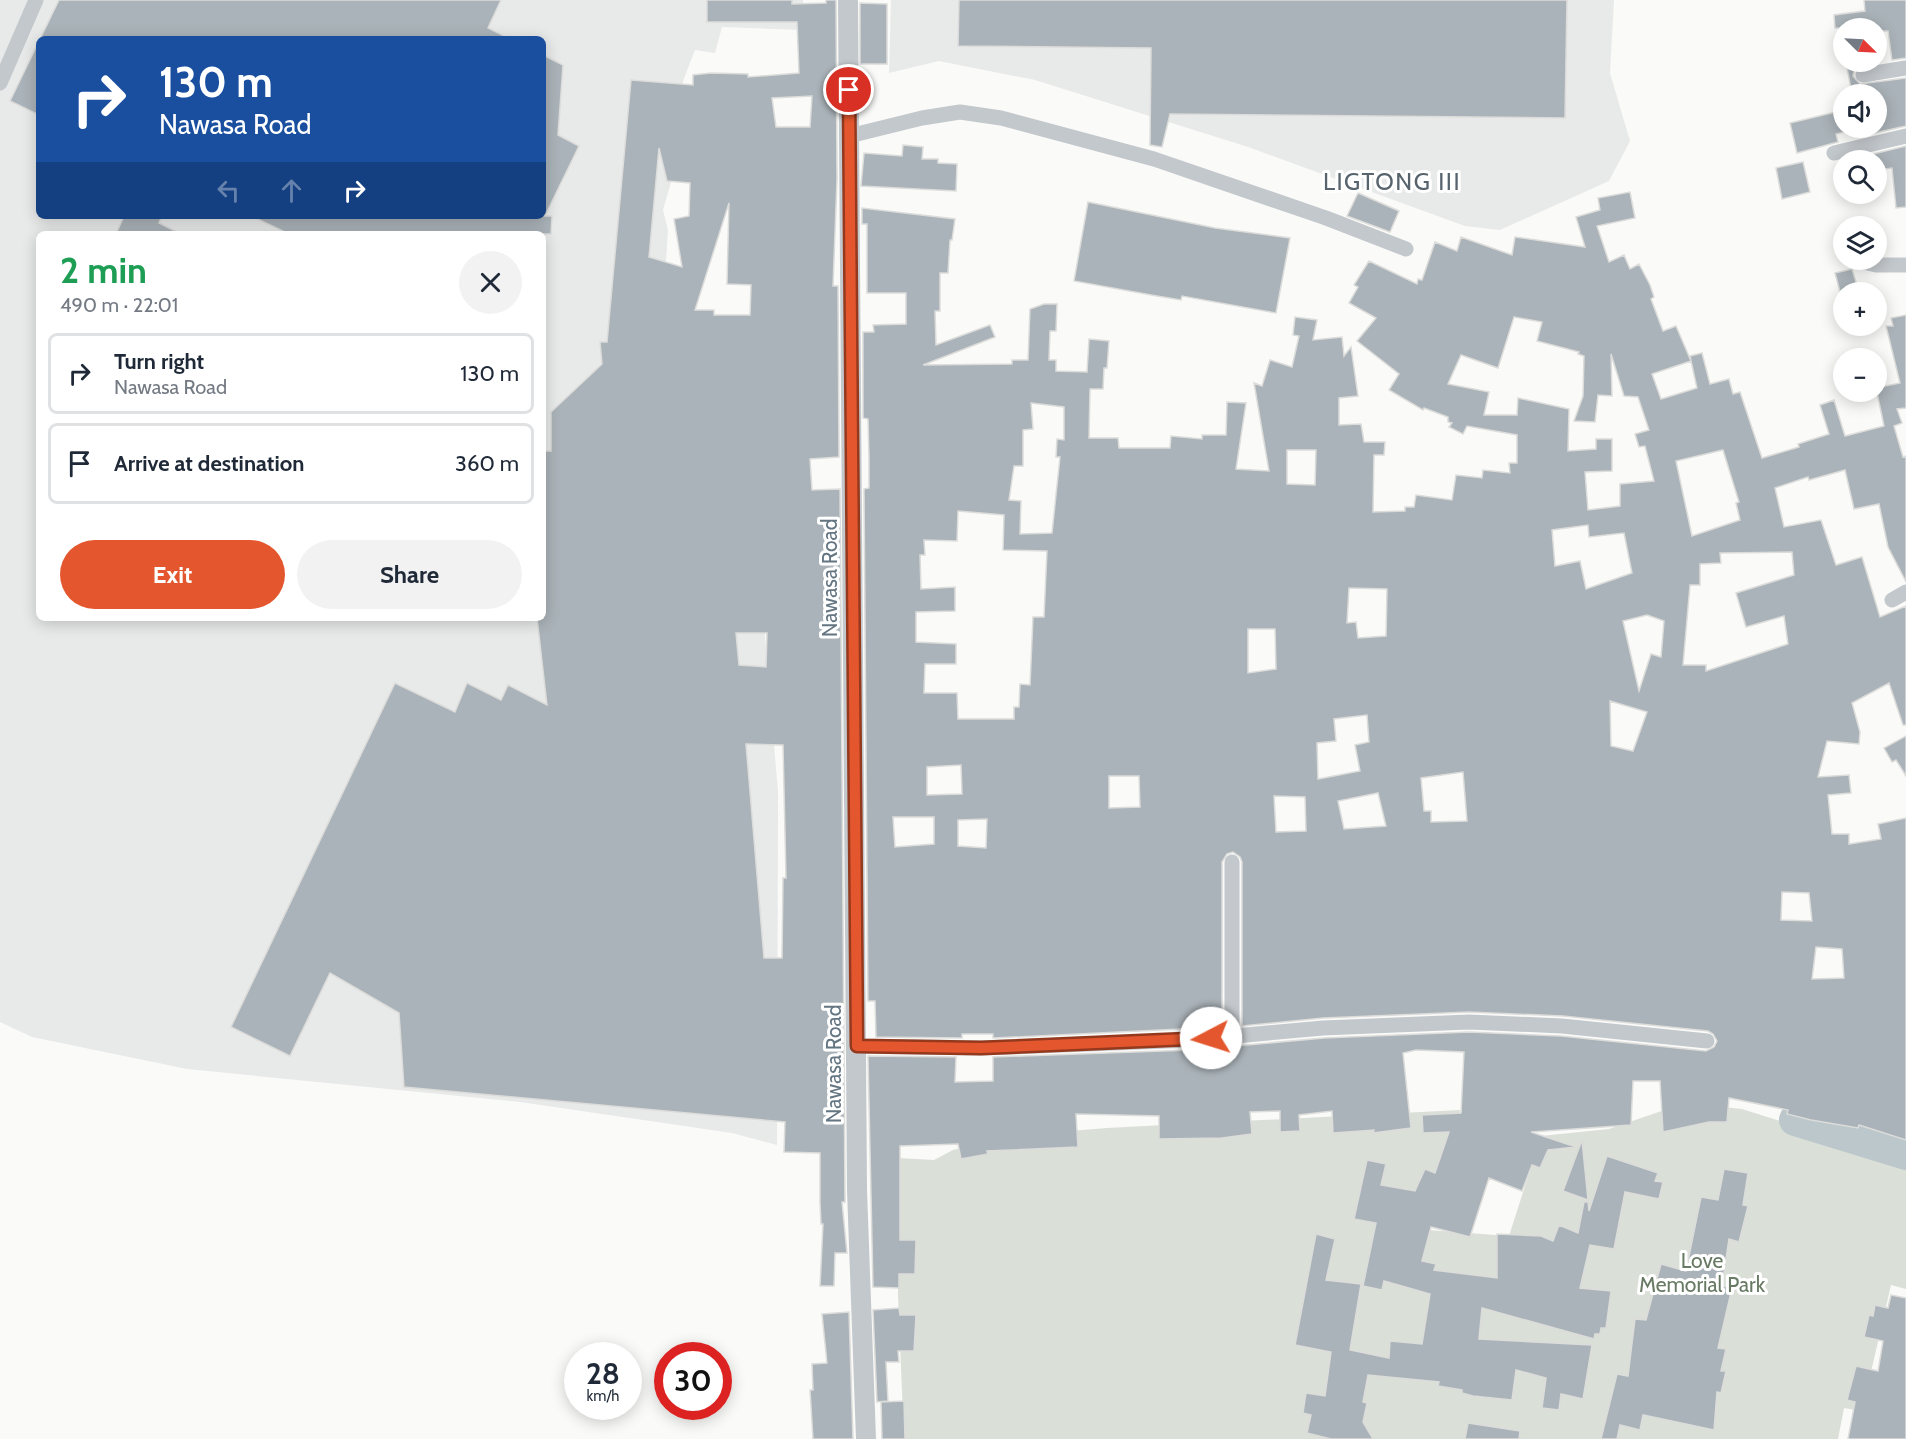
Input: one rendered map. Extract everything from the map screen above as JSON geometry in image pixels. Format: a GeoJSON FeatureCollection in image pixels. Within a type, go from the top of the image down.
{"type":"FeatureCollection","features":[{"type":"Feature","properties":{"kind":"street"},"geometry":{"type":"LineString","coordinates":[[0,83],[36,0]]}},
{"type":"Feature","properties":{"kind":"street","name":"Nawasa Road"},"geometry":{"type":"LineString","coordinates":[[848,0],[857,1190],[866,1439]]}},
{"type":"Feature","properties":{"kind":"street"},"geometry":{"type":"LineString","coordinates":[[1863,75],[1906,68]]}},
{"type":"Feature","properties":{"kind":"street"},"geometry":{"type":"LineString","coordinates":[[849,136],[922,118],[960,112],[1001,118],[1154,159],[1326,218],[1406,249]]}},
{"type":"Feature","properties":{"kind":"street"},"geometry":{"type":"LineString","coordinates":[[1847,150],[1906,136]]}},
{"type":"Feature","properties":{"kind":"street"},"geometry":{"type":"LineString","coordinates":[[1887,265],[1906,265]]}},
{"type":"Feature","properties":{"kind":"street"},"geometry":{"type":"LineString","coordinates":[[1892,600],[1906,592]]}},
{"type":"Feature","properties":{"kind":"street"},"geometry":{"type":"LineString","coordinates":[[1232,862],[1232,1036]]}},
{"type":"Feature","properties":{"kind":"street"},"geometry":{"type":"LineString","coordinates":[[857,1046],[981,1048],[1191,1040],[1323,1028],[1469,1022],[1562,1026],[1707,1041]]}},
{"type":"Feature","properties":{"kind":"shaded area"},"geometry":{"type":"Polygon","coordinates":[[[0,0],[803,0],[802,30],[722,27],[715,53],[695,50],[683,81],[676,165],[663,210],[668,230],[666,261],[653,277],[758,555],[778,792],[777,1145],[732,1133],[520,1102],[187,1069],[32,1037],[0,1022],[0,0]]]}},
{"type":"Feature","properties":{"kind":"shaded area"},"geometry":{"type":"Polygon","coordinates":[[[891,0],[1614,0],[1610,73],[1630,141],[1609,181],[1500,230],[1465,226],[1248,147],[1035,80],[939,61],[889,73],[891,0]]]}},
{"type":"Feature","properties":{"kind":"green space","name":"Love Memorial Park"},"geometry":{"type":"Polygon","coordinates":[[[1685,1103],[1742,1109],[1821,1134],[1906,1166],[1906,1289],[1891,1285],[1862,1411],[1844,1408],[1838,1439],[904,1439],[898,1295],[898,1158],[934,1160],[953,1150],[1011,1136],[1107,1128],[1460,1110],[1428,1230],[1509,1236],[1541,1136],[1609,1129],[1685,1103]]]}},
{"type":"Feature","properties":{"kind":"building"},"geometry":{"type":"Polygon","coordinates":[[[59,0],[501,0],[488,28],[504,36],[41,36],[59,0]]]}},
{"type":"Feature","properties":{"kind":"building"},"geometry":{"type":"Polygon","coordinates":[[[707,0],[792,0],[792,4],[826,3],[826,0],[836,0],[837,179],[833,286],[838,286],[839,457],[810,459],[812,490],[840,489],[845,1202],[842,1202],[847,1253],[835,1253],[834,1286],[820,1286],[823,1224],[821,1224],[820,1202],[820,1153],[784,1152],[785,1122],[404,1087],[399,1013],[330,973],[290,1056],[231,1027],[395,683],[455,712],[467,683],[501,700],[508,685],[547,705],[537,621],[546,621],[546,451],[551,451],[551,412],[602,364],[600,342],[607,342],[631,80],[693,85],[693,75],[748,74],[748,77],[799,73],[797,22],[707,22],[707,0]],[[812,96],[772,98],[776,127],[810,127],[812,96]],[[659,148],[649,257],[682,267],[674,219],[689,216],[690,183],[667,181],[659,148]],[[729,203],[695,310],[714,310],[714,315],[750,315],[751,285],[727,284],[729,203]],[[736,633],[739,665],[766,667],[767,633],[736,633]],[[746,744],[764,958],[782,958],[783,878],[786,878],[783,745],[746,744]]]}},
{"type":"Feature","properties":{"kind":"building"},"geometry":{"type":"Polygon","coordinates":[[[959,0],[1567,0],[1565,118],[1170,114],[1162,147],[1150,145],[1151,48],[958,46],[959,0]]]}},
{"type":"Feature","properties":{"kind":"building"},"geometry":{"type":"Polygon","coordinates":[[[1864,0],[1906,0],[1906,58],[1892,60],[1887,18],[1834,18],[1834,15],[1865,11],[1864,0]]]}},
{"type":"Feature","properties":{"kind":"building"},"geometry":{"type":"Polygon","coordinates":[[[860,3],[887,4],[887,64],[860,64],[860,3]]]}},
{"type":"Feature","properties":{"kind":"building"},"geometry":{"type":"Polygon","coordinates":[[[36,47],[36,114],[10,101],[36,47]]]}},
{"type":"Feature","properties":{"kind":"building"},"geometry":{"type":"Polygon","coordinates":[[[546,56],[563,65],[558,135],[579,146],[546,214],[546,56]]]}},
{"type":"Feature","properties":{"kind":"building"},"geometry":{"type":"Polygon","coordinates":[[[1848,72],[1854,72],[1853,76],[1860,84],[1850,84],[1848,72]]]}},
{"type":"Feature","properties":{"kind":"building"},"geometry":{"type":"Polygon","coordinates":[[[1906,78],[1906,126],[1887,130],[1887,84],[1860,84],[1906,78]]]}},
{"type":"Feature","properties":{"kind":"building"},"geometry":{"type":"Polygon","coordinates":[[[1833,113],[1833,138],[1837,138],[1838,142],[1797,153],[1790,123],[1833,113]]]}},
{"type":"Feature","properties":{"kind":"building"},"geometry":{"type":"Polygon","coordinates":[[[903,145],[923,147],[922,159],[938,159],[938,163],[957,164],[956,191],[861,186],[864,153],[902,156],[903,145]]]}},
{"type":"Feature","properties":{"kind":"building"},"geometry":{"type":"Polygon","coordinates":[[[1906,146],[1906,207],[1896,208],[1892,168],[1887,169],[1887,151],[1906,146]]]}},
{"type":"Feature","properties":{"kind":"building"},"geometry":{"type":"Polygon","coordinates":[[[1803,162],[1810,192],[1782,199],[1776,168],[1803,162]]]}},
{"type":"Feature","properties":{"kind":"building"},"geometry":{"type":"Polygon","coordinates":[[[1630,192],[1635,218],[1597,226],[1609,262],[1624,255],[1630,269],[1639,264],[1650,285],[1654,297],[1651,299],[1663,331],[1676,326],[1691,361],[1690,356],[1702,353],[1710,384],[1729,379],[1733,394],[1740,392],[1762,458],[1799,447],[1798,444],[1829,434],[1820,405],[1833,400],[1845,436],[1884,426],[1879,402],[1887,402],[1887,386],[1900,383],[1887,326],[1893,326],[1891,318],[1906,315],[1906,408],[1897,409],[1902,423],[1894,426],[1903,457],[1906,456],[1906,582],[1888,547],[1879,504],[1854,509],[1845,470],[1809,480],[1808,477],[1775,488],[1784,527],[1821,520],[1836,565],[1862,557],[1880,617],[1906,606],[1906,725],[1903,725],[1889,683],[1852,703],[1860,732],[1859,744],[1827,741],[1818,777],[1849,775],[1851,793],[1828,795],[1832,834],[1849,834],[1849,844],[1881,839],[1878,824],[1906,818],[1906,1140],[1859,1125],[1858,1128],[1811,1120],[1787,1114],[1788,1110],[1729,1098],[1727,1122],[1709,1122],[1663,1132],[1660,1081],[1633,1081],[1631,1125],[1531,1132],[1576,1147],[1548,1150],[1540,1168],[1532,1165],[1522,1191],[1489,1178],[1470,1237],[1431,1227],[1422,1261],[1436,1264],[1434,1270],[1497,1278],[1497,1234],[1541,1236],[1553,1241],[1559,1225],[1578,1233],[1584,1202],[1588,1202],[1589,1211],[1607,1156],[1658,1173],[1655,1181],[1663,1182],[1659,1199],[1625,1192],[1614,1249],[1590,1245],[1580,1288],[1611,1291],[1606,1328],[1601,1328],[1600,1334],[1595,1334],[1594,1339],[1482,1308],[1479,1339],[1592,1345],[1583,1399],[1561,1394],[1559,1410],[1542,1408],[1546,1378],[1516,1370],[1512,1400],[1473,1396],[1462,1393],[1462,1390],[1438,1386],[1439,1382],[1368,1375],[1363,1402],[1367,1403],[1363,1422],[1373,1439],[1331,1439],[1307,1433],[1311,1415],[1303,1413],[1306,1393],[1325,1396],[1331,1352],[1295,1345],[1316,1234],[1335,1239],[1326,1280],[1361,1284],[1350,1350],[1389,1358],[1390,1341],[1422,1344],[1430,1294],[1384,1281],[1382,1290],[1363,1286],[1376,1223],[1354,1219],[1367,1160],[1386,1164],[1381,1185],[1415,1191],[1425,1169],[1435,1173],[1449,1132],[1423,1133],[1422,1115],[1461,1113],[1464,1052],[1416,1050],[1403,1053],[1411,1128],[1373,1133],[1374,1130],[1333,1133],[1332,1111],[1299,1115],[1300,1131],[1280,1132],[1280,1111],[1250,1112],[1252,1134],[1222,1138],[1159,1139],[1159,1116],[1076,1114],[1078,1147],[987,1151],[988,1154],[961,1159],[958,1144],[900,1146],[900,1240],[916,1240],[915,1274],[899,1274],[899,1288],[873,1287],[868,1056],[956,1057],[955,1082],[993,1081],[993,1057],[1191,1050],[1324,1038],[1469,1032],[1561,1036],[1706,1051],[1714,1047],[1717,1041],[1708,1031],[1563,1016],[1469,1012],[1323,1018],[1242,1026],[1242,862],[1240,857],[1233,852],[1227,854],[1222,862],[1222,1027],[993,1038],[993,1034],[962,1034],[962,1038],[876,1037],[875,1001],[868,1001],[864,489],[869,488],[869,457],[868,419],[863,418],[863,332],[874,332],[873,325],[906,324],[906,293],[867,293],[867,224],[862,224],[862,208],[955,219],[952,240],[950,240],[948,273],[940,273],[940,311],[935,311],[936,345],[990,325],[995,337],[923,365],[1012,364],[1012,360],[1028,360],[1030,309],[1044,304],[1057,304],[1056,331],[1050,331],[1049,360],[1056,360],[1056,371],[1087,372],[1089,339],[1109,341],[1103,389],[1090,389],[1089,438],[1118,438],[1119,448],[1170,448],[1171,436],[1202,439],[1202,435],[1226,435],[1227,402],[1246,403],[1236,469],[1269,471],[1254,383],[1262,386],[1270,360],[1292,367],[1299,336],[1293,335],[1295,317],[1317,320],[1313,340],[1342,337],[1344,356],[1351,347],[1358,396],[1339,398],[1339,425],[1361,424],[1364,442],[1385,442],[1384,455],[1374,455],[1373,512],[1405,511],[1405,507],[1414,507],[1416,495],[1452,500],[1456,475],[1482,478],[1483,470],[1510,473],[1509,463],[1517,463],[1517,435],[1467,426],[1463,434],[1449,427],[1452,423],[1448,422],[1448,417],[1424,408],[1423,410],[1389,390],[1399,374],[1357,341],[1376,318],[1349,303],[1358,287],[1354,285],[1369,261],[1417,284],[1418,279],[1422,280],[1435,242],[1457,251],[1461,237],[1512,255],[1515,237],[1585,247],[1576,217],[1600,210],[1598,198],[1630,192]],[[1514,317],[1498,368],[1461,355],[1448,384],[1489,392],[1484,415],[1517,415],[1518,398],[1569,409],[1568,451],[1596,449],[1596,439],[1612,439],[1612,471],[1585,472],[1588,510],[1620,506],[1620,484],[1654,481],[1645,446],[1639,447],[1635,434],[1649,430],[1638,397],[1624,396],[1611,354],[1612,396],[1598,395],[1595,422],[1574,421],[1583,396],[1584,356],[1578,354],[1579,352],[1537,341],[1542,322],[1514,317]],[[1691,361],[1652,374],[1661,399],[1697,388],[1691,361]],[[1031,403],[1033,429],[1023,430],[1023,466],[1014,466],[1009,500],[1021,501],[1020,534],[1052,533],[1060,457],[1056,457],[1057,439],[1064,440],[1064,407],[1031,403]],[[1287,450],[1287,484],[1315,485],[1316,450],[1287,450]],[[1723,450],[1676,461],[1692,536],[1740,520],[1736,503],[1739,502],[1723,450]],[[958,511],[957,541],[924,540],[925,555],[920,555],[921,589],[955,587],[955,611],[916,612],[916,642],[956,644],[956,664],[925,664],[924,693],[957,693],[958,719],[1014,719],[1014,707],[1019,707],[1020,684],[1030,685],[1033,617],[1044,617],[1047,551],[1003,550],[1004,515],[958,511]],[[1588,525],[1552,530],[1555,566],[1580,561],[1586,589],[1632,573],[1624,533],[1589,537],[1588,525]],[[1792,552],[1720,553],[1721,563],[1700,564],[1700,585],[1690,585],[1683,665],[1706,665],[1706,671],[1788,644],[1784,616],[1746,627],[1736,593],[1794,575],[1792,552]],[[1349,588],[1347,623],[1356,622],[1358,638],[1386,636],[1387,589],[1349,588]],[[1647,615],[1623,621],[1639,691],[1651,654],[1661,657],[1664,621],[1647,615]],[[1248,629],[1248,673],[1276,669],[1275,629],[1248,629]],[[1610,701],[1611,746],[1633,751],[1647,712],[1610,701]],[[1367,715],[1334,719],[1336,741],[1317,743],[1318,779],[1360,771],[1355,745],[1369,742],[1367,715]],[[961,765],[927,767],[927,795],[962,794],[961,765]],[[1463,772],[1421,778],[1424,811],[1431,811],[1431,822],[1467,821],[1463,772]],[[1109,776],[1109,808],[1140,807],[1139,776],[1109,776]],[[1378,793],[1338,801],[1344,829],[1386,826],[1378,793]],[[1274,796],[1276,832],[1306,831],[1305,797],[1274,796]],[[893,817],[895,847],[934,844],[934,817],[893,817]],[[987,819],[958,820],[958,846],[986,848],[987,819]],[[1782,892],[1781,920],[1812,921],[1809,893],[1782,892]],[[1816,947],[1812,979],[1844,978],[1842,949],[1816,947]]]}},
{"type":"Feature","properties":{"kind":"building"},"geometry":{"type":"Polygon","coordinates":[[[1358,193],[1399,211],[1390,232],[1347,216],[1358,193]]]}},
{"type":"Feature","properties":{"kind":"building"},"geometry":{"type":"Polygon","coordinates":[[[1088,202],[1215,228],[1290,238],[1276,313],[1182,296],[1181,300],[1074,281],[1088,202]]]}},
{"type":"Feature","properties":{"kind":"building"},"geometry":{"type":"Polygon","coordinates":[[[546,216],[552,216],[551,234],[546,234],[546,231],[283,231],[257,219],[546,219],[546,216]]]}},
{"type":"Feature","properties":{"kind":"building"},"geometry":{"type":"Polygon","coordinates":[[[123,219],[161,219],[159,223],[175,231],[117,231],[123,219]]]}},
{"type":"Feature","properties":{"kind":"building"},"geometry":{"type":"Polygon","coordinates":[[[1852,270],[1856,282],[1837,282],[1835,273],[1852,270]]]}},
{"type":"Feature","properties":{"kind":"building"},"geometry":{"type":"Polygon","coordinates":[[[1906,736],[1906,776],[1896,760],[1892,762],[1884,748],[1906,736]]]}},
{"type":"Feature","properties":{"kind":"building"},"geometry":{"type":"Polygon","coordinates":[[[1582,1140],[1588,1200],[1563,1191],[1582,1140]]]}},
{"type":"Feature","properties":{"kind":"building"},"geometry":{"type":"Polygon","coordinates":[[[1724,1169],[1748,1173],[1743,1205],[1748,1206],[1739,1242],[1729,1239],[1722,1286],[1732,1288],[1718,1348],[1726,1349],[1721,1371],[1726,1371],[1721,1393],[1717,1392],[1714,1430],[1643,1415],[1640,1430],[1620,1425],[1617,1439],[1601,1439],[1617,1374],[1628,1376],[1635,1319],[1646,1320],[1661,1264],[1686,1271],[1701,1197],[1718,1200],[1724,1169]]]}},
{"type":"Feature","properties":{"kind":"building"},"geometry":{"type":"Polygon","coordinates":[[[1891,1295],[1906,1298],[1906,1439],[1848,1439],[1855,1402],[1847,1400],[1856,1366],[1878,1371],[1883,1341],[1864,1337],[1869,1315],[1873,1316],[1875,1305],[1888,1308],[1891,1295]]]}},
{"type":"Feature","properties":{"kind":"building"},"geometry":{"type":"Polygon","coordinates":[[[899,1308],[900,1315],[916,1315],[914,1351],[898,1351],[899,1362],[886,1362],[888,1401],[877,1402],[873,1310],[899,1308]]]}},
{"type":"Feature","properties":{"kind":"building"},"geometry":{"type":"Polygon","coordinates":[[[849,1312],[853,1439],[813,1439],[810,1390],[813,1390],[812,1364],[827,1363],[822,1314],[849,1312]]]}},
{"type":"Feature","properties":{"kind":"building"},"geometry":{"type":"Polygon","coordinates":[[[904,1401],[905,1439],[882,1439],[881,1402],[904,1401]]]}},
{"type":"Feature","properties":{"kind":"building"},"geometry":{"type":"Polygon","coordinates":[[[1468,1423],[1520,1431],[1519,1439],[1465,1439],[1468,1423]]]}},
{"type":"Feature","properties":{"kind":"waterway"},"geometry":{"type":"LineString","coordinates":[[1795,1120],[1906,1154]]}},
{"type":"Feature","properties":{"kind":"district","name":"LIGTONG III"},"geometry":{"type":"Point","coordinates":[1392,181]}},
{"type":"Feature","properties":{"kind":"route"},"geometry":{"type":"LineString","coordinates":[[849,90],[857,1046],[981,1048],[1211,1038]]}}]}
